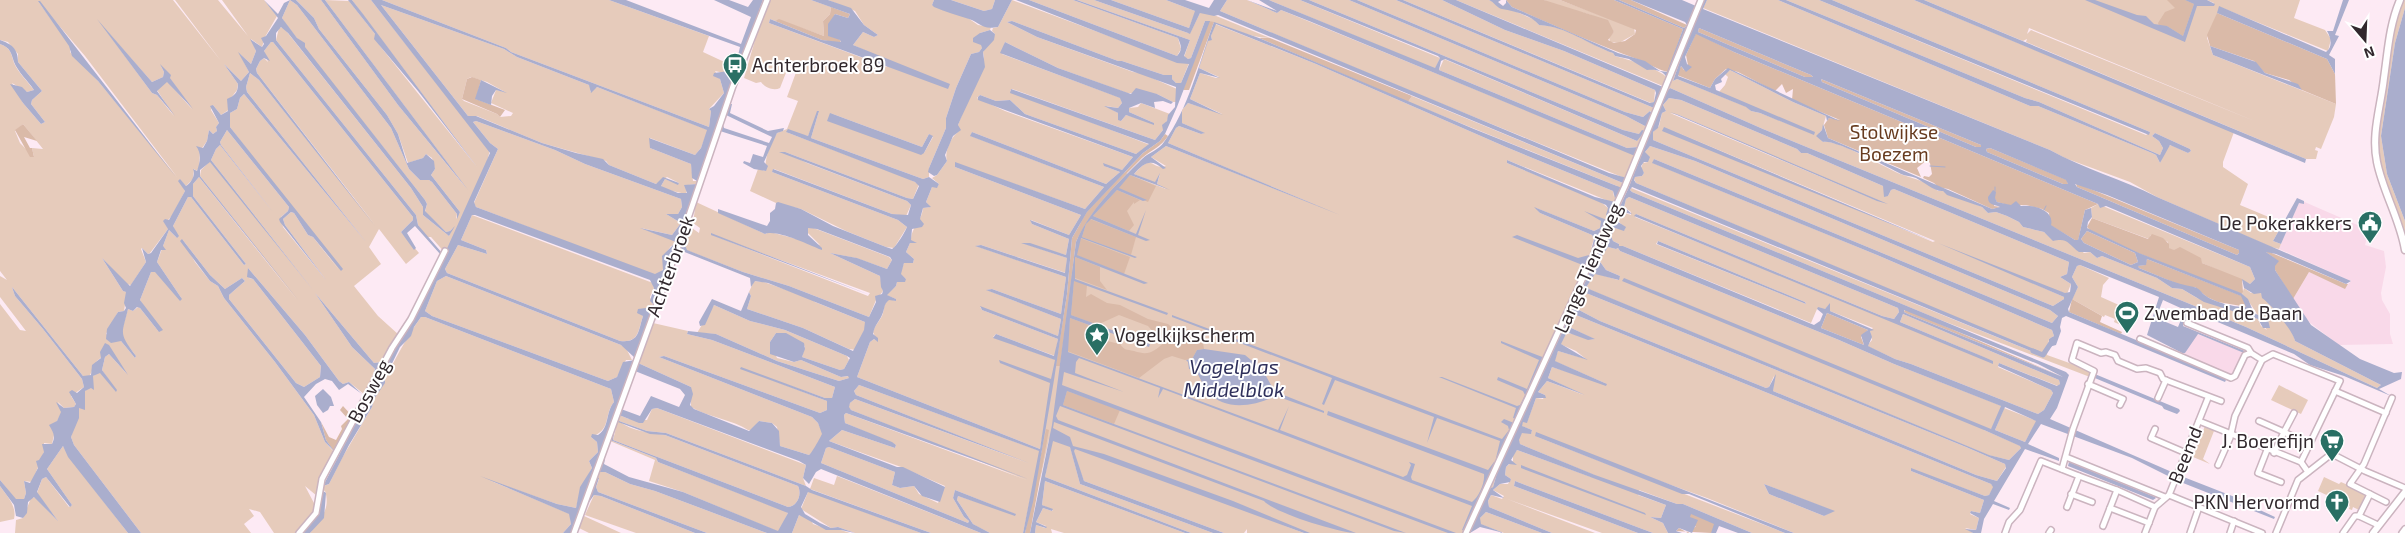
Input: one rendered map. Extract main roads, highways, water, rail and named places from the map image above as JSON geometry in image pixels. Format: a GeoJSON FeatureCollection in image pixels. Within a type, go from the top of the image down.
{"type":"FeatureCollection","features":[{"type":"Feature","properties":{"kind":"water"},"geometry":{"type":"Polygon","coordinates":[[[264,0],[278,14],[284,3],[290,0],[282,18],[297,38],[305,43],[305,47],[425,200],[427,204],[425,211],[446,232],[455,226],[449,236],[423,215],[423,207],[411,188],[288,33],[281,27],[276,33],[276,40],[416,215],[418,225],[442,253],[440,254],[415,226],[407,233],[416,248],[414,250],[401,232],[413,220],[413,217],[273,42],[271,42],[264,51],[270,61],[264,58],[260,61],[256,69],[257,73],[375,226],[259,80],[250,73],[246,87],[247,92],[366,242],[244,94],[240,98],[237,109],[230,113],[230,127],[343,269],[341,271],[313,237],[308,235],[294,213],[291,212],[283,219],[285,225],[326,280],[280,222],[279,219],[288,211],[289,207],[227,130],[220,142],[221,145],[273,212],[220,145],[211,160],[313,290],[210,162],[200,170],[200,176],[299,301],[199,177],[193,184],[193,196],[246,264],[244,265],[191,197],[188,197],[173,226],[179,236],[177,238],[169,230],[163,246],[166,250],[161,250],[157,262],[182,299],[180,301],[155,272],[151,272],[140,300],[163,330],[159,332],[140,308],[137,307],[133,311],[128,309],[123,333],[126,342],[136,356],[135,358],[121,341],[111,343],[106,339],[107,329],[118,312],[124,311],[126,308],[124,303],[126,292],[123,291],[102,258],[130,286],[146,262],[142,248],[148,254],[151,253],[168,229],[163,221],[165,219],[169,220],[185,191],[178,181],[180,179],[186,186],[190,183],[193,179],[193,169],[197,171],[200,161],[200,155],[196,146],[203,148],[207,141],[209,130],[213,134],[217,131],[216,127],[219,123],[210,106],[213,105],[221,115],[228,111],[227,99],[234,95],[237,90],[238,84],[224,64],[241,81],[249,72],[238,52],[251,64],[256,51],[250,39],[262,47],[264,44],[261,38],[266,36],[278,18],[264,0]]]}},
{"type":"Feature","properties":{"kind":"water"},"geometry":{"type":"Polygon","coordinates":[[[290,0],[296,0],[314,18],[319,29],[387,115],[398,134],[407,163],[423,158],[426,154],[434,161],[435,169],[431,175],[460,212],[457,219],[457,214],[432,182],[420,180],[409,169],[391,128],[297,5],[290,0]]]}},
{"type":"Feature","properties":{"kind":"water"},"geometry":{"type":"Polygon","coordinates":[[[321,0],[325,0],[468,190],[398,105],[321,0]]]}},
{"type":"Feature","properties":{"kind":"water"},"geometry":{"type":"Polygon","coordinates":[[[348,0],[352,0],[363,14],[477,167],[418,91],[374,39],[375,34],[348,0]]]}},
{"type":"Feature","properties":{"kind":"water"},"geometry":{"type":"Polygon","coordinates":[[[371,0],[382,0],[506,48],[511,52],[709,127],[711,111],[709,109],[714,106],[724,93],[720,79],[713,76],[714,73],[729,71],[736,64],[740,47],[609,0],[626,0],[741,44],[751,17],[714,0],[729,0],[748,7],[753,0],[763,0],[697,181],[692,178],[691,164],[650,148],[649,138],[695,155],[701,148],[707,130],[597,87],[591,93],[589,85],[517,57],[504,49],[381,5],[468,116],[476,116],[542,143],[603,159],[609,165],[656,184],[663,177],[679,183],[678,185],[665,179],[661,186],[678,193],[687,193],[684,185],[697,184],[676,242],[640,228],[672,235],[681,223],[666,214],[678,214],[682,207],[681,199],[585,164],[555,150],[476,121],[473,122],[490,143],[498,149],[474,202],[476,207],[655,274],[663,270],[662,256],[674,244],[677,246],[655,306],[650,301],[654,288],[650,280],[475,215],[472,215],[461,240],[486,250],[487,254],[458,245],[445,269],[447,273],[620,341],[631,340],[637,335],[643,316],[637,313],[638,309],[654,307],[635,358],[621,345],[446,276],[437,281],[425,311],[432,316],[608,381],[617,377],[623,362],[635,360],[572,533],[563,533],[571,524],[569,514],[480,476],[557,504],[576,508],[580,487],[592,468],[589,461],[598,452],[597,442],[591,437],[592,434],[598,435],[602,432],[614,402],[611,389],[425,317],[421,317],[414,327],[411,336],[400,347],[385,378],[385,383],[374,399],[372,407],[349,445],[329,484],[323,486],[389,359],[422,304],[490,153],[371,0]]]}},
{"type":"Feature","properties":{"kind":"water"},"geometry":{"type":"Polygon","coordinates":[[[811,0],[828,0],[851,8],[864,25],[878,35],[874,37],[863,32],[853,45],[950,84],[948,89],[769,23],[770,19],[822,40],[841,42],[828,36],[828,24],[835,14],[848,18],[850,14],[811,0]]]}},
{"type":"Feature","properties":{"kind":"water"},"geometry":{"type":"Polygon","coordinates":[[[934,0],[951,0],[984,11],[992,9],[995,0],[1012,0],[998,27],[992,28],[934,7],[932,5],[934,0]]]}},
{"type":"Feature","properties":{"kind":"water"},"geometry":{"type":"Polygon","coordinates":[[[1016,0],[1029,0],[1177,56],[1181,50],[1178,38],[1073,0],[1077,0],[1190,40],[1184,56],[1188,59],[1191,58],[1205,21],[1210,21],[1165,134],[1160,141],[1143,153],[1087,212],[1072,238],[1067,294],[1054,380],[1033,502],[1025,533],[1023,533],[1039,451],[859,385],[854,391],[856,395],[1029,463],[855,399],[850,403],[849,407],[851,410],[1028,479],[846,413],[844,415],[845,423],[892,442],[896,445],[895,448],[842,430],[829,441],[897,467],[903,467],[945,487],[940,502],[922,496],[914,486],[900,488],[892,485],[895,472],[829,447],[826,448],[821,463],[968,523],[969,521],[964,517],[953,498],[955,490],[1016,514],[1015,516],[958,496],[957,500],[973,524],[990,533],[981,533],[821,469],[816,472],[809,484],[803,478],[806,465],[799,461],[657,408],[652,409],[643,423],[619,415],[621,409],[640,416],[651,396],[679,407],[685,395],[680,389],[635,371],[638,363],[691,387],[693,394],[690,405],[694,409],[749,431],[759,421],[772,423],[779,431],[780,446],[809,455],[812,451],[822,434],[818,423],[812,417],[659,357],[664,356],[820,413],[827,410],[827,401],[740,369],[741,367],[825,398],[832,398],[835,387],[712,340],[687,334],[688,331],[716,334],[777,361],[839,381],[849,378],[848,376],[841,377],[801,360],[794,362],[770,354],[770,342],[776,333],[786,333],[804,343],[805,349],[802,357],[840,370],[844,369],[850,358],[785,330],[750,321],[714,305],[705,325],[700,326],[699,322],[712,299],[741,311],[749,292],[751,296],[747,309],[803,328],[853,351],[864,330],[865,322],[768,283],[755,281],[751,287],[750,278],[680,249],[686,231],[688,231],[690,233],[685,245],[687,250],[869,317],[876,302],[875,296],[882,294],[883,291],[880,276],[830,253],[857,258],[887,269],[892,260],[890,257],[817,229],[808,228],[808,235],[822,250],[784,235],[765,234],[718,213],[718,209],[767,226],[770,221],[770,213],[775,209],[778,202],[801,209],[833,226],[886,247],[894,248],[907,227],[898,220],[772,172],[773,169],[892,214],[908,215],[911,205],[907,201],[779,152],[785,152],[913,199],[919,186],[915,182],[786,132],[788,129],[808,136],[817,111],[819,111],[811,138],[923,179],[929,177],[939,184],[937,188],[932,187],[926,202],[931,207],[923,208],[920,219],[924,224],[922,227],[912,229],[911,240],[917,243],[910,243],[906,252],[914,259],[913,263],[904,263],[901,274],[906,279],[905,282],[897,282],[896,286],[887,295],[896,299],[896,301],[889,300],[886,304],[873,334],[878,338],[878,342],[874,339],[870,342],[857,377],[1040,449],[1050,383],[1000,363],[999,360],[1051,379],[1055,360],[993,338],[996,334],[1054,356],[1058,339],[982,310],[980,306],[1058,336],[1061,319],[986,290],[992,289],[1061,314],[1066,277],[975,246],[981,245],[1065,273],[1067,258],[1021,243],[1030,243],[1066,255],[1069,239],[1032,224],[1030,220],[1069,235],[1081,215],[955,167],[955,162],[1085,209],[1104,187],[970,136],[972,132],[1106,184],[1120,172],[1104,166],[1103,163],[1122,170],[1133,157],[978,100],[978,97],[980,95],[996,101],[1010,100],[1025,114],[1136,154],[1149,144],[1010,93],[1011,89],[1155,140],[1163,130],[1162,125],[1167,121],[1168,115],[1175,107],[1176,87],[1037,37],[1007,22],[1012,21],[1118,61],[1164,75],[1172,75],[1172,79],[1176,83],[1181,83],[1189,64],[1177,63],[1016,0]]]}},
{"type":"Feature","properties":{"kind":"water"},"geometry":{"type":"Polygon","coordinates":[[[1094,0],[1111,0],[1189,28],[1195,11],[1166,0],[1185,0],[1209,8],[1214,0],[1227,0],[1220,11],[1609,173],[1627,178],[1623,183],[1218,15],[1200,13],[1190,34],[1094,0]]]}},
{"type":"Feature","properties":{"kind":"water"},"geometry":{"type":"Polygon","coordinates":[[[1247,0],[1277,11],[1259,0],[1269,0],[1435,68],[1440,58],[1300,0],[1309,0],[1623,130],[1639,134],[1642,130],[1645,131],[1637,141],[1445,59],[1441,61],[1439,70],[1627,148],[1638,147],[1635,156],[1309,21],[1281,10],[1277,13],[1247,0]]]}},
{"type":"Feature","properties":{"kind":"water"},"geometry":{"type":"Polygon","coordinates":[[[1349,0],[1357,0],[1625,112],[1643,117],[1650,111],[1652,114],[1648,125],[1645,126],[1626,116],[1349,0]]]}},
{"type":"Feature","properties":{"kind":"water"},"geometry":{"type":"Polygon","coordinates":[[[1396,0],[1403,0],[1650,103],[1654,102],[1655,90],[1564,51],[1505,30],[1442,0],[1456,0],[1663,87],[1654,108],[1396,0]]]}},
{"type":"Feature","properties":{"kind":"water"},"geometry":{"type":"Polygon","coordinates":[[[1489,0],[1501,0],[1498,2],[1503,6],[1506,0],[1512,7],[1618,53],[1645,61],[1660,71],[1667,72],[1683,29],[1614,0],[1619,0],[1684,28],[1687,25],[1685,22],[1631,0],[1682,0],[1696,6],[1695,18],[1704,0],[1707,0],[1703,9],[2050,150],[2076,163],[2351,281],[2346,284],[2276,254],[2266,252],[2279,261],[2275,266],[2275,270],[2311,325],[2360,359],[2394,373],[2402,372],[2401,379],[2379,389],[2391,396],[2344,376],[2310,365],[2294,354],[2189,310],[2183,326],[2245,351],[2244,353],[2198,334],[2185,353],[2182,353],[2147,335],[2159,297],[2080,265],[2077,266],[2072,277],[2078,287],[2068,309],[2069,312],[2227,378],[2225,382],[2066,316],[2062,318],[2061,331],[2056,345],[2049,347],[2049,339],[2054,336],[2052,330],[1877,255],[1652,163],[1654,159],[2052,323],[2058,316],[2050,310],[1695,161],[1650,146],[1645,152],[1650,157],[1648,162],[1644,162],[1641,166],[1644,173],[1642,176],[1635,177],[1636,183],[2039,351],[2038,354],[1632,187],[1630,190],[1632,192],[2066,372],[2069,375],[2057,408],[2050,419],[2181,476],[2245,501],[2247,504],[2275,517],[2274,519],[2178,481],[2132,458],[2041,424],[2028,444],[2059,458],[2059,461],[2025,449],[1994,501],[2010,508],[2009,510],[1993,504],[1984,519],[1981,533],[1973,533],[1965,529],[1976,530],[1979,518],[1970,513],[1971,511],[1980,513],[1984,500],[1911,471],[1911,468],[1985,496],[1989,495],[1993,487],[1991,484],[1576,315],[1571,319],[1569,327],[1595,339],[1588,340],[1569,333],[1566,334],[1561,344],[1588,360],[1558,351],[1555,361],[1607,384],[1606,386],[1552,367],[1548,378],[1585,395],[1547,381],[1538,392],[1545,395],[1546,398],[1536,398],[1527,423],[1523,422],[1522,426],[1532,430],[1531,434],[1522,433],[1519,440],[1520,444],[1595,475],[1677,504],[1683,504],[1752,533],[1738,533],[1719,526],[1716,533],[1711,533],[1714,524],[1691,514],[1690,517],[1698,520],[1692,533],[1679,528],[1676,531],[1682,533],[1668,533],[1663,523],[1650,517],[1661,518],[1666,505],[1517,450],[1511,460],[1517,465],[1509,464],[1506,467],[1505,475],[1511,479],[1510,482],[1500,484],[1493,490],[1504,498],[1491,495],[1488,501],[1489,507],[1552,533],[1542,533],[1486,512],[1480,518],[1481,524],[1504,533],[1480,527],[1470,533],[1489,489],[1493,487],[1497,473],[1628,189],[1663,101],[1662,98],[1670,88],[1763,129],[2246,327],[2377,388],[2381,385],[2295,341],[2286,324],[2262,298],[2261,293],[2254,294],[2244,288],[2242,279],[2250,284],[2255,279],[2250,267],[2106,206],[2100,208],[2098,204],[1734,52],[1696,34],[1685,57],[1687,64],[1692,67],[1686,72],[1681,66],[1678,76],[1710,88],[1715,79],[1728,68],[1840,121],[1829,118],[1827,121],[1826,116],[1793,102],[1730,70],[1721,79],[1722,82],[1715,85],[1716,90],[1815,132],[1814,135],[1751,111],[1746,107],[1677,79],[1673,81],[1693,24],[1667,78],[1661,72],[1647,70],[1629,59],[1615,56],[1613,53],[1568,32],[1539,25],[1527,16],[1500,8],[1489,0]],[[1699,28],[1698,32],[1805,77],[1813,77],[1699,28]],[[1821,79],[1822,82],[1976,147],[1981,147],[1981,145],[1821,79]],[[1669,98],[1663,105],[1666,111],[1662,113],[1658,128],[1653,132],[1653,140],[2053,306],[2064,299],[2064,297],[1938,243],[2065,293],[2070,292],[2071,284],[2060,277],[2067,274],[2069,262],[1894,189],[1891,190],[1888,196],[1884,197],[1883,186],[1807,153],[1801,153],[1797,149],[1681,100],[1669,98]],[[1990,148],[1986,149],[1987,152],[2063,184],[2068,184],[2066,180],[1990,148]],[[2075,184],[2077,187],[2237,255],[2239,250],[2107,195],[2075,184]],[[1629,197],[1626,199],[1624,207],[1632,214],[1622,212],[1618,222],[1626,227],[1624,231],[1615,228],[1611,236],[1613,241],[1619,244],[1619,246],[1623,246],[1814,325],[1820,321],[1823,314],[1817,309],[1818,307],[1825,309],[1830,303],[1830,311],[1874,330],[1870,331],[1872,337],[1868,346],[1895,359],[2038,414],[2044,410],[2053,393],[2051,390],[1998,366],[1999,363],[2057,386],[2060,384],[2059,380],[1903,314],[1900,322],[1993,361],[1993,364],[1634,216],[1636,214],[1882,316],[1894,319],[1899,312],[1898,308],[1629,197]],[[1608,247],[1598,259],[1606,270],[1620,276],[1619,280],[1595,274],[1587,286],[1589,289],[1989,455],[2009,460],[2021,448],[1984,430],[1622,281],[1624,278],[1991,429],[2001,406],[1620,251],[1618,248],[1608,247]],[[1586,293],[1580,296],[1577,309],[1600,321],[1766,388],[1769,387],[1776,374],[1773,391],[1976,475],[1997,481],[2006,468],[2005,464],[1966,447],[1586,293]],[[2163,300],[2156,318],[2178,327],[2185,310],[2163,300]],[[1904,310],[1908,314],[2063,377],[2038,364],[1904,310]],[[1827,313],[1821,328],[1864,345],[1861,335],[1868,330],[1827,313]],[[2005,407],[1995,430],[2025,442],[2036,421],[2005,407]]]}},
{"type":"Feature","properties":{"kind":"water"},"geometry":{"type":"Polygon","coordinates":[[[1778,0],[1786,0],[2025,98],[2039,102],[2160,155],[2163,148],[2159,141],[2152,136],[2155,133],[2191,151],[2188,153],[2170,145],[2160,163],[2156,155],[2152,153],[2038,106],[2030,106],[1778,0]]]}},
{"type":"Feature","properties":{"kind":"water"},"geometry":{"type":"Polygon","coordinates":[[[1819,0],[1832,0],[2150,132],[2149,135],[1819,0]]]}},
{"type":"Feature","properties":{"kind":"water"},"geometry":{"type":"Polygon","coordinates":[[[1914,0],[1924,0],[2306,159],[2305,163],[1914,0]]]}},
{"type":"Feature","properties":{"kind":"water"},"geometry":{"type":"Polygon","coordinates":[[[2085,0],[2095,0],[2137,15],[2146,16],[2154,24],[2167,26],[2183,36],[2194,4],[2185,0],[2207,0],[2215,4],[2214,6],[2197,6],[2185,42],[2085,0]]]}},
{"type":"Feature","properties":{"kind":"water"},"geometry":{"type":"Polygon","coordinates":[[[2343,0],[2349,0],[2335,35],[2339,36],[2329,55],[2335,59],[2335,74],[2327,59],[2217,13],[2219,6],[2326,52],[2330,48],[2331,42],[2327,31],[2333,31],[2343,0]]]}},
{"type":"Feature","properties":{"kind":"water"},"geometry":{"type":"Polygon","coordinates":[[[38,1],[40,1],[176,177],[98,81],[72,56],[69,46],[38,1]]]}},
{"type":"Feature","properties":{"kind":"water"},"geometry":{"type":"Polygon","coordinates":[[[2405,8],[2405,221],[2387,174],[2381,136],[2395,43],[2405,8]]]}},
{"type":"Feature","properties":{"kind":"water"},"geometry":{"type":"Polygon","coordinates":[[[97,19],[152,82],[163,77],[164,72],[160,64],[171,75],[170,78],[193,109],[167,82],[157,91],[175,116],[157,95],[152,93],[97,19]]]}},
{"type":"Feature","properties":{"kind":"water"},"geometry":{"type":"Polygon","coordinates":[[[1214,22],[1259,38],[1474,129],[1622,188],[1615,198],[1613,191],[1506,147],[1316,64],[1216,24],[1211,36],[1212,40],[1208,41],[1199,68],[1220,78],[1200,73],[1190,99],[1223,115],[1188,103],[1182,109],[1193,84],[1214,22]]]}},
{"type":"Feature","properties":{"kind":"water"},"geometry":{"type":"Polygon","coordinates":[[[990,30],[995,34],[994,40],[983,52],[985,67],[958,125],[961,130],[953,136],[945,155],[947,161],[937,175],[934,176],[928,172],[929,168],[946,128],[946,118],[956,88],[971,54],[979,52],[982,48],[981,45],[973,42],[973,38],[980,33],[990,30]]]}},
{"type":"Feature","properties":{"kind":"water"},"geometry":{"type":"Polygon","coordinates":[[[0,40],[13,47],[17,53],[18,62],[42,91],[32,100],[31,104],[45,122],[41,124],[10,84],[22,87],[27,92],[34,90],[18,69],[10,51],[0,44],[0,40]]]}},
{"type":"Feature","properties":{"kind":"water"},"geometry":{"type":"Polygon","coordinates":[[[1005,42],[1058,68],[1131,94],[1136,88],[1157,94],[1173,102],[1171,104],[1163,101],[1154,102],[1155,108],[1141,103],[1129,108],[1129,112],[1154,123],[1154,125],[1126,115],[1121,121],[1118,120],[1118,113],[1104,106],[1118,108],[1122,103],[1120,98],[1000,53],[1005,42]]]}},
{"type":"Feature","properties":{"kind":"water"},"geometry":{"type":"Polygon","coordinates":[[[2210,46],[2256,62],[2265,73],[2298,84],[2302,90],[2213,55],[2210,46]]]}},
{"type":"Feature","properties":{"kind":"water"},"geometry":{"type":"Polygon","coordinates":[[[481,80],[507,93],[496,90],[492,96],[491,105],[475,99],[481,80]]]}},
{"type":"Feature","properties":{"kind":"water"},"geometry":{"type":"Polygon","coordinates":[[[730,104],[732,104],[730,113],[768,131],[784,128],[783,131],[777,133],[764,162],[768,166],[766,171],[754,169],[743,163],[744,161],[750,163],[753,154],[763,157],[767,146],[720,131],[723,125],[724,128],[769,143],[772,137],[726,115],[730,104]]]}},
{"type":"Feature","properties":{"kind":"water"},"geometry":{"type":"Polygon","coordinates":[[[1182,111],[1182,123],[1205,133],[1201,134],[1179,126],[1168,143],[1340,215],[1166,146],[1151,157],[1166,168],[1163,169],[1155,164],[1148,163],[1134,174],[1155,182],[1160,173],[1157,184],[1170,190],[1130,175],[1119,188],[1147,200],[1143,201],[1117,190],[1093,216],[1136,234],[1146,210],[1138,235],[1150,240],[1146,241],[1091,219],[1086,224],[1082,237],[1137,257],[1135,258],[1081,238],[1077,255],[1148,283],[1144,284],[1075,257],[1075,279],[1168,313],[1167,315],[1074,281],[1071,315],[1150,344],[1149,347],[1070,318],[1068,352],[1278,430],[1289,406],[1280,430],[1403,477],[1407,475],[1411,465],[1409,462],[1415,464],[1411,477],[1412,480],[1472,502],[1481,489],[1484,474],[1327,415],[1328,411],[1488,470],[1494,462],[1497,463],[1465,531],[1462,530],[1472,506],[1163,389],[1158,398],[1160,388],[1079,358],[1076,362],[1075,373],[1124,392],[1064,372],[1062,385],[1456,533],[1448,533],[1067,391],[1063,405],[1406,533],[1394,531],[1060,406],[1056,416],[1058,420],[1356,533],[1322,526],[1293,516],[1270,506],[1264,501],[1054,422],[1053,428],[1070,437],[1073,446],[1104,454],[1233,501],[1310,533],[1304,533],[1075,449],[1074,451],[1084,481],[1224,533],[1213,533],[1080,484],[1070,447],[1053,441],[1045,477],[1191,533],[1185,533],[1045,481],[1042,505],[1053,509],[1052,511],[1043,508],[1036,522],[1047,527],[1036,525],[1035,533],[1030,533],[1052,425],[1076,242],[1089,218],[1105,197],[1142,159],[1162,145],[1182,111]]]}},
{"type":"Feature","properties":{"kind":"water"},"geometry":{"type":"Polygon","coordinates":[[[1670,112],[1679,115],[1888,204],[1877,201],[1670,112]]]}},
{"type":"Feature","properties":{"kind":"water"},"geometry":{"type":"Polygon","coordinates":[[[830,113],[922,147],[929,134],[933,136],[921,155],[827,121],[830,113]]]}},
{"type":"Feature","properties":{"kind":"water"},"geometry":{"type":"Polygon","coordinates":[[[1823,124],[1828,138],[1992,209],[2000,207],[1990,203],[1988,200],[1993,190],[1996,192],[1995,198],[1997,202],[2011,205],[2016,201],[2021,206],[2042,209],[2050,215],[2051,225],[2075,240],[2078,240],[2085,210],[2091,208],[2092,217],[2088,222],[2087,228],[2139,253],[2241,293],[2248,299],[2254,313],[2268,320],[2270,328],[2263,328],[2258,319],[2204,302],[2182,289],[2172,288],[2157,278],[2102,256],[2097,258],[2090,252],[2079,252],[2068,242],[2062,240],[2053,241],[2044,232],[2023,227],[2019,222],[2007,216],[1996,212],[1988,213],[1982,207],[1947,195],[1943,191],[1933,188],[1916,178],[1901,174],[1849,149],[1829,142],[1823,142],[1816,136],[1822,130],[1823,124]],[[2087,231],[2081,239],[2084,243],[2131,265],[2138,262],[2135,253],[2087,231]],[[2147,259],[2146,265],[2138,266],[2139,268],[2173,282],[2199,289],[2206,296],[2214,300],[2232,306],[2246,307],[2241,296],[2147,259]]]}},
{"type":"Feature","properties":{"kind":"water"},"geometry":{"type":"Polygon","coordinates":[[[1664,127],[1935,242],[1662,131],[1664,127]]]}},
{"type":"Feature","properties":{"kind":"water"},"geometry":{"type":"Polygon","coordinates":[[[1507,160],[1595,197],[1615,202],[1609,216],[1606,215],[1608,208],[1606,205],[1507,163],[1507,160]]]}},
{"type":"Feature","properties":{"kind":"water"},"geometry":{"type":"Polygon","coordinates":[[[2297,198],[2304,201],[2304,204],[2299,203],[2281,244],[2273,241],[2297,198]]]}},
{"type":"Feature","properties":{"kind":"water"},"geometry":{"type":"Polygon","coordinates":[[[1534,207],[1594,231],[1600,228],[1601,221],[1584,211],[1607,220],[1594,251],[1591,251],[1594,239],[1592,235],[1540,213],[1534,207]]]}},
{"type":"Feature","properties":{"kind":"water"},"geometry":{"type":"Polygon","coordinates":[[[711,233],[870,295],[711,235],[711,233]]]}},
{"type":"Feature","properties":{"kind":"water"},"geometry":{"type":"Polygon","coordinates":[[[1517,235],[1578,258],[1589,255],[1590,261],[1582,275],[1580,264],[1512,237],[1517,235]]]}},
{"type":"Feature","properties":{"kind":"water"},"geometry":{"type":"Polygon","coordinates":[[[182,239],[210,275],[225,289],[242,278],[245,281],[229,295],[229,299],[296,383],[304,387],[320,377],[321,366],[253,279],[247,277],[248,268],[305,335],[339,381],[343,384],[349,382],[362,394],[348,384],[339,390],[332,381],[325,379],[316,384],[304,397],[321,422],[326,440],[334,451],[325,442],[314,415],[224,298],[218,286],[210,281],[180,241],[182,239]]]}},
{"type":"Feature","properties":{"kind":"water"},"geometry":{"type":"Polygon","coordinates":[[[1658,241],[1805,302],[1806,304],[1657,244],[1658,241]]]}},
{"type":"Feature","properties":{"kind":"water"},"geometry":{"type":"Polygon","coordinates":[[[12,287],[83,376],[91,375],[92,365],[101,358],[100,352],[105,343],[109,345],[128,375],[109,354],[105,357],[102,370],[117,390],[116,392],[100,373],[93,376],[94,390],[91,388],[85,391],[85,410],[79,408],[79,418],[71,437],[74,445],[141,533],[128,533],[68,457],[63,446],[47,469],[72,505],[70,507],[46,477],[42,479],[37,492],[58,521],[34,497],[28,502],[27,513],[23,518],[16,516],[14,505],[0,486],[0,480],[16,499],[24,499],[26,493],[24,481],[30,483],[38,468],[36,461],[39,460],[44,452],[42,444],[52,444],[54,439],[49,425],[57,421],[61,412],[56,402],[64,408],[74,407],[76,404],[69,392],[72,390],[77,393],[84,387],[82,379],[15,296],[12,287]]]}},
{"type":"Feature","properties":{"kind":"water"},"geometry":{"type":"Polygon","coordinates":[[[315,293],[374,363],[383,362],[371,382],[375,369],[352,347],[315,293]]]}},
{"type":"Feature","properties":{"kind":"water"},"geometry":{"type":"Polygon","coordinates":[[[1172,315],[1502,439],[1509,430],[1508,426],[1501,422],[1504,419],[1514,423],[1499,459],[1496,458],[1500,441],[1437,418],[1427,443],[1434,417],[1335,380],[1324,405],[1322,404],[1332,378],[1172,317],[1172,315]]]}},
{"type":"Feature","properties":{"kind":"water"},"geometry":{"type":"Polygon","coordinates":[[[1501,341],[1545,358],[1517,419],[1513,418],[1516,408],[1439,377],[1517,406],[1520,405],[1525,395],[1523,391],[1497,380],[1498,377],[1527,389],[1539,360],[1501,343],[1501,341]]]}},
{"type":"Feature","properties":{"kind":"water","name":"Vogelplas Middelblok"},"geometry":{"type":"Polygon","coordinates":[[[1204,349],[1245,355],[1262,369],[1271,385],[1281,394],[1324,411],[1324,413],[1276,396],[1259,402],[1240,405],[1232,405],[1215,398],[1206,390],[1196,371],[1189,369],[1186,360],[1192,359],[1197,350],[1204,349]]]}},
{"type":"Feature","properties":{"kind":"water"},"geometry":{"type":"Polygon","coordinates":[[[2090,372],[2180,411],[2177,414],[2164,409],[2162,406],[2090,376],[2090,372]]]}},
{"type":"Feature","properties":{"kind":"water"},"geometry":{"type":"Polygon","coordinates":[[[323,389],[331,397],[334,406],[330,406],[323,413],[317,405],[315,396],[323,389]]]}},
{"type":"Feature","properties":{"kind":"water"},"geometry":{"type":"Polygon","coordinates":[[[619,421],[647,431],[666,433],[806,486],[812,490],[931,533],[921,533],[808,492],[801,507],[805,514],[831,528],[838,527],[855,533],[841,530],[826,530],[799,515],[792,533],[767,533],[655,491],[630,484],[605,472],[598,472],[603,459],[605,459],[604,464],[629,477],[683,492],[778,531],[788,513],[658,462],[656,458],[610,440],[615,427],[613,440],[788,507],[797,502],[800,493],[798,486],[665,435],[650,434],[619,421]]]}},
{"type":"Feature","properties":{"kind":"water"},"geometry":{"type":"Polygon","coordinates":[[[1536,432],[1794,533],[1785,533],[1689,494],[1682,494],[1535,436],[1536,432]]]}},
{"type":"Feature","properties":{"kind":"water"},"geometry":{"type":"Polygon","coordinates":[[[2069,462],[2156,498],[2153,500],[2068,466],[2069,462]]]}},
{"type":"Feature","properties":{"kind":"water"},"geometry":{"type":"Polygon","coordinates":[[[1521,465],[1645,513],[1646,515],[1521,468],[1521,465]]]}},
{"type":"Feature","properties":{"kind":"water"},"geometry":{"type":"Polygon","coordinates":[[[596,477],[599,478],[596,487],[598,492],[707,533],[695,533],[601,496],[594,495],[585,508],[596,477]]]}},
{"type":"Feature","properties":{"kind":"water"},"geometry":{"type":"Polygon","coordinates":[[[1515,481],[1653,533],[1638,533],[1514,486],[1515,481]]]}},
{"type":"Feature","properties":{"kind":"water"},"geometry":{"type":"Polygon","coordinates":[[[1764,484],[1835,511],[1824,516],[1769,494],[1764,484]]]}},
{"type":"Feature","properties":{"kind":"water"},"geometry":{"type":"Polygon","coordinates":[[[322,490],[326,493],[324,518],[310,533],[303,533],[316,516],[322,490]]]}},
{"type":"Feature","properties":{"kind":"waterway"},"geometry":{"type":"LineString","coordinates":[[1930,166],[1945,167]]}},
{"type":"Feature","properties":{"kind":"waterway"},"geometry":{"type":"LineString","coordinates":[[2044,210],[2046,206]]}},
{"type":"Feature","properties":{"kind":"waterway"},"geometry":{"type":"LineString","coordinates":[[2033,351],[2043,355],[2053,340]]}},
{"type":"Feature","properties":{"kind":"place","name":"Achterbroek 89"},"geometry":{"type":"Point","coordinates":[735,86]}},
{"type":"Feature","properties":{"kind":"place","name":"De Pokerakkers"},"geometry":{"type":"Point","coordinates":[2370,244]}},
{"type":"Feature","properties":{"kind":"place","name":"Zwembad de Baan"},"geometry":{"type":"Point","coordinates":[2127,334]}},
{"type":"Feature","properties":{"kind":"place","name":"Vogelkijkscherm"},"geometry":{"type":"Point","coordinates":[1097,356]}},
{"type":"Feature","properties":{"kind":"place","name":"J. Boerefijn"},"geometry":{"type":"Point","coordinates":[2332,462]}},
{"type":"Feature","properties":{"kind":"place","name":"PKN Hervormd"},"geometry":{"type":"Point","coordinates":[2337,523]}},
{"type":"Feature","properties":{"kind":"park label","name":"Stolwijkse Boezem"},"geometry":{"type":"Point","coordinates":[1894,143]}}]}
